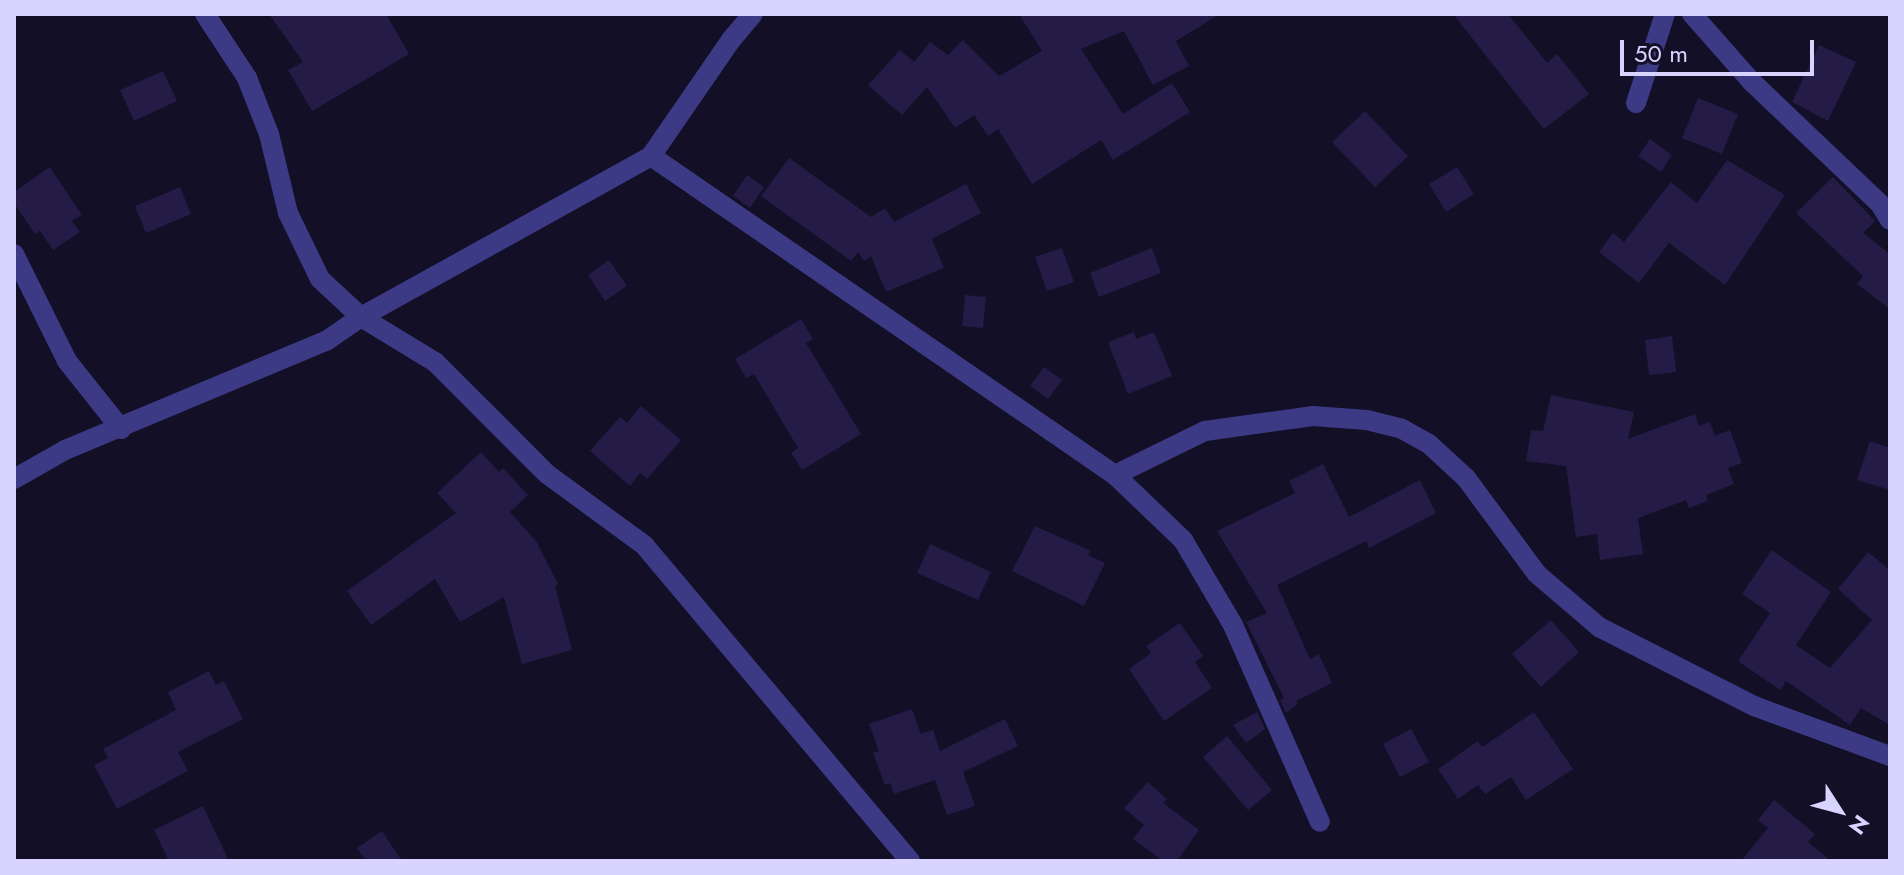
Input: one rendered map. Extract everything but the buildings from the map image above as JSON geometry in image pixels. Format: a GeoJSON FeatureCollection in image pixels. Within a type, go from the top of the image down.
{"type":"FeatureCollection","features":[{"type":"Feature","properties":{"kind":"street"},"geometry":{"type":"LineString","coordinates":[[205,14],[247,78],[269,134],[288,213],[320,279],[361,317],[435,362],[547,474],[644,545],[910,861]]}},
{"type":"Feature","properties":{"kind":"street"},"geometry":{"type":"LineString","coordinates":[[14,479],[65,450],[273,366],[326,341],[361,317],[651,156],[731,40],[753,14]]}},
{"type":"Feature","properties":{"kind":"street"},"geometry":{"type":"LineString","coordinates":[[1636,103],[1665,14]]}},
{"type":"Feature","properties":{"kind":"street"},"geometry":{"type":"LineString","coordinates":[[1692,14],[1751,81],[1880,204],[1890,220]]}},
{"type":"Feature","properties":{"kind":"street"},"geometry":{"type":"LineString","coordinates":[[651,156],[1115,475],[1183,540],[1233,625],[1320,822]]}},
{"type":"Feature","properties":{"kind":"street"},"geometry":{"type":"LineString","coordinates":[[14,254],[67,361],[121,429]]}},
{"type":"Feature","properties":{"kind":"street"},"geometry":{"type":"LineString","coordinates":[[1115,475],[1205,431],[1313,416],[1367,420],[1402,429],[1429,444],[1466,478],[1537,574],[1599,627],[1754,706],[1890,756]]}}]}
